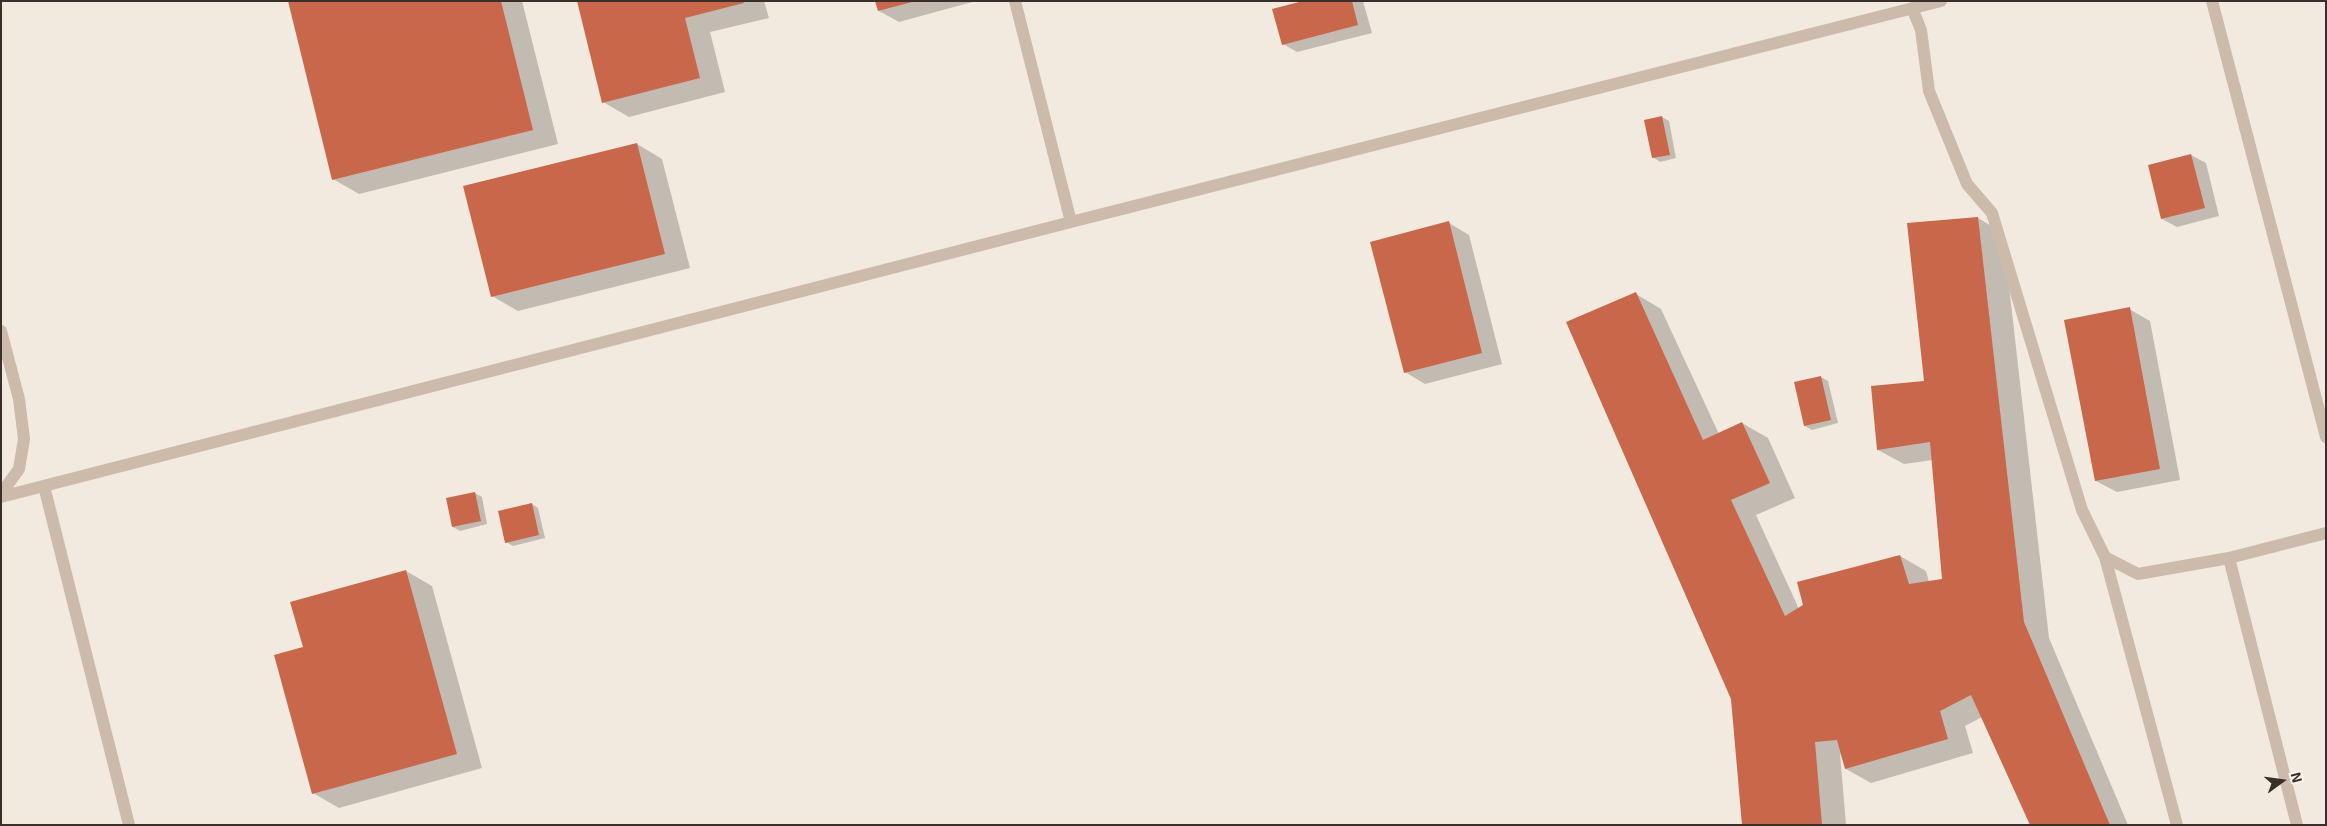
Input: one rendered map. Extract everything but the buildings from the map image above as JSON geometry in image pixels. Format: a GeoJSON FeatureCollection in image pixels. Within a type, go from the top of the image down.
{"type":"FeatureCollection","features":[{"type":"Feature","properties":{"kind":"lane"},"geometry":{"type":"LineString","coordinates":[[1015,1],[1072,222]]}},
{"type":"Feature","properties":{"kind":"lane"},"geometry":{"type":"LineString","coordinates":[[1,495],[44,486],[1941,1]]}},
{"type":"Feature","properties":{"kind":"lane"},"geometry":{"type":"LineString","coordinates":[[2212,1],[2326,437]]}},
{"type":"Feature","properties":{"kind":"lane"},"geometry":{"type":"LineString","coordinates":[[1912,8],[1921,30],[1929,91],[1967,184],[1992,213],[2082,510],[2105,557],[2177,825]]}},
{"type":"Feature","properties":{"kind":"lane"},"geometry":{"type":"LineString","coordinates":[[1,331],[19,399],[24,439],[19,469],[1,495]]}},
{"type":"Feature","properties":{"kind":"lane"},"geometry":{"type":"LineString","coordinates":[[44,486],[129,825]]}},
{"type":"Feature","properties":{"kind":"lane"},"geometry":{"type":"LineString","coordinates":[[2105,557],[2138,574],[2229,558],[2326,533]]}},
{"type":"Feature","properties":{"kind":"lane"},"geometry":{"type":"LineString","coordinates":[[2229,558],[2297,825]]}}]}
